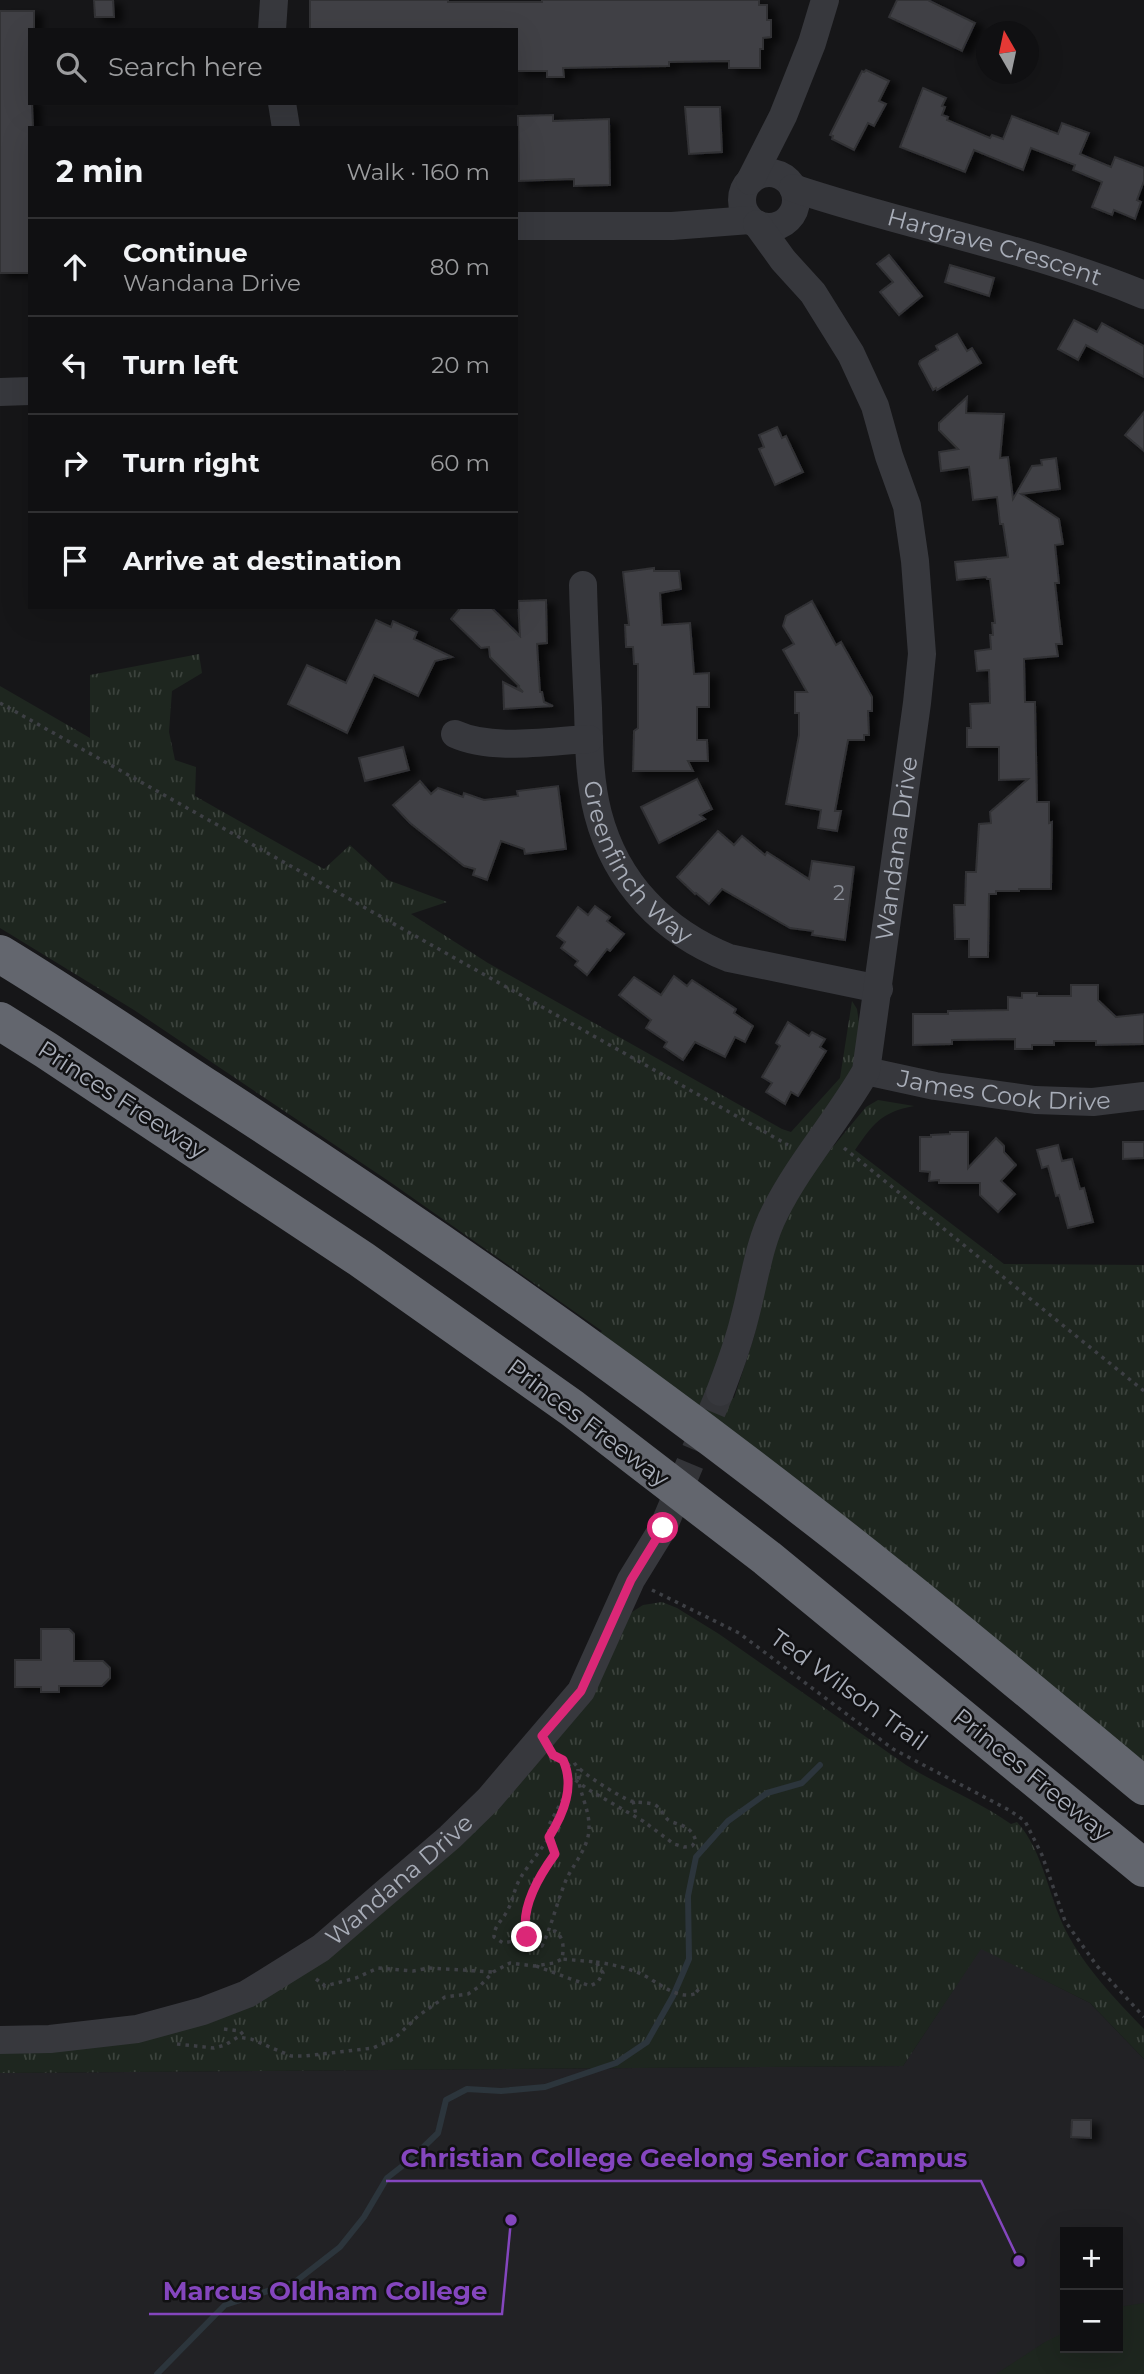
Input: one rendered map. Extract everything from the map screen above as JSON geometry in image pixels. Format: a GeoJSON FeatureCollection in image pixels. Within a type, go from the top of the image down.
{"type":"FeatureCollection","features":[{"type":"Feature","properties":{"kind":"highway"},"geometry":{"type":"LineString","coordinates":[[0,954],[309,1154],[474,1267],[628,1378],[800,1505],[952,1626],[1144,1786]]}},
{"type":"Feature","properties":{"kind":"highway","name":"Princes Freeway"},"geometry":{"type":"LineString","coordinates":[[0,1021],[361,1259],[572,1408],[767,1559],[1144,1868]]}},
{"type":"Feature","properties":{"kind":"street"},"geometry":{"type":"LineString","coordinates":[[272,28],[274,0]]}},
{"type":"Feature","properties":{"kind":"street","name":"Wandana Drive"},"geometry":{"type":"LineString","coordinates":[[747,185],[783,116],[812,43],[825,0]]}},
{"type":"Feature","properties":{"kind":"street"},"geometry":{"type":"LineString","coordinates":[[282,105],[286,126]]}},
{"type":"Feature","properties":{"kind":"street","name":"Wandana Drive"},"geometry":{"type":"LineString","coordinates":[[720,1392],[744,1320],[758,1259],[774,1213],[809,1156],[848,1103],[866,1071],[922,654],[907,506],[875,405],[851,354],[813,293],[798,257],[782,155],[783,116]]}},
{"type":"Feature","properties":{"kind":"street"},"geometry":{"type":"LineString","coordinates":[[518,226],[672,226],[754,222],[774,227],[791,200],[773,173],[756,176],[747,185],[672,226]]}},
{"type":"Feature","properties":{"kind":"street"},"geometry":{"type":"LineString","coordinates":[[747,185],[742,205],[754,222]]}},
{"type":"Feature","properties":{"kind":"street","name":"Hargrave Crescent"},"geometry":{"type":"LineString","coordinates":[[791,200],[844,205],[1061,263],[1144,295]]}},
{"type":"Feature","properties":{"kind":"street","name":"Wandana Drive"},"geometry":{"type":"LineString","coordinates":[[754,222],[813,293]]}},
{"type":"Feature","properties":{"kind":"street"},"geometry":{"type":"LineString","coordinates":[[0,392],[28,391]]}},
{"type":"Feature","properties":{"kind":"street","name":"Greenfinch Way"},"geometry":{"type":"LineString","coordinates":[[583,585],[589,738],[598,812],[606,839],[632,887],[667,922],[729,958],[878,989]]}},
{"type":"Feature","properties":{"kind":"street"},"geometry":{"type":"LineString","coordinates":[[455,734],[469,741],[487,744],[589,738]]}},
{"type":"Feature","properties":{"kind":"street","name":"James Cook Drive"},"geometry":{"type":"LineString","coordinates":[[866,1071],[935,1086],[1035,1100],[1093,1102],[1144,1096]]}},
{"type":"Feature","properties":{"kind":"street","name":"Wandana Drive"},"geometry":{"type":"LineString","coordinates":[[0,2040],[50,2039],[137,2029],[203,2011],[247,1994],[320,1948],[450,1837],[489,1799],[581,1691],[631,1580],[663,1528]]}},
{"type":"Feature","properties":{"kind":"path"},"geometry":{"type":"LineString","coordinates":[[0,703],[809,1156]]}},
{"type":"Feature","properties":{"kind":"path"},"geometry":{"type":"LineString","coordinates":[[825,1133],[1144,1391]]}},
{"type":"Feature","properties":{"kind":"path","name":"Ted Wilson Trail"},"geometry":{"type":"LineString","coordinates":[[631,1580],[739,1633],[893,1749],[1025,1821],[1042,1854],[1065,1921],[1097,1966],[1144,2017]]}},
{"type":"Feature","properties":{"kind":"path"},"geometry":{"type":"LineString","coordinates":[[542,1736],[553,1755],[563,1760],[570,1774],[578,1781],[637,1817],[674,1844],[692,1846],[696,1841],[686,1826],[670,1822],[653,1804],[633,1801],[607,1789],[595,1778],[578,1769]]}},
{"type":"Feature","properties":{"kind":"path"},"geometry":{"type":"LineString","coordinates":[[549,1837],[555,1854],[534,1889],[525,1928],[527,1937],[542,1946],[566,1881],[586,1844],[590,1829],[578,1781],[578,1769],[574,1762],[570,1762],[566,1767]]}},
{"type":"Feature","properties":{"kind":"path"},"geometry":{"type":"LineString","coordinates":[[525,1928],[514,1941],[503,1943],[494,1937],[494,1930],[506,1914],[519,1880],[563,1812],[570,1774]]}},
{"type":"Feature","properties":{"kind":"path"},"geometry":{"type":"LineString","coordinates":[[633,1801],[637,1817]]}},
{"type":"Feature","properties":{"kind":"path"},"geometry":{"type":"LineString","coordinates":[[549,1932],[555,1931],[562,1936],[562,1959]]}},
{"type":"Feature","properties":{"kind":"path"},"geometry":{"type":"LineString","coordinates":[[534,1966],[562,1959],[619,1965],[643,1974],[679,1995],[693,1996],[699,1992],[693,1987]]}},
{"type":"Feature","properties":{"kind":"path"},"geometry":{"type":"LineString","coordinates":[[137,2029],[171,2043],[214,2048],[238,2037],[251,2039],[291,2056],[373,2048],[395,2038],[418,2016],[445,1997],[468,1994],[493,1972],[510,1963],[534,1966],[590,1986],[598,1982],[603,1973],[596,1962]]}},
{"type":"Feature","properties":{"kind":"path"},"geometry":{"type":"LineString","coordinates":[[274,1977],[290,1973],[302,1975],[313,1977],[325,1986],[356,1978],[378,1968],[493,1972]]}},
{"type":"Feature","properties":{"kind":"shaded area"},"geometry":{"type":"Polygon","coordinates":[[[981,1948],[1090,2003],[1144,2059],[1144,2374],[0,2374],[0,2073],[903,2066],[981,1948]]]}},
{"type":"Feature","properties":{"kind":"green space"},"geometry":{"type":"Polygon","coordinates":[[[199,654],[202,673],[172,691],[169,732],[175,760],[196,767],[195,796],[324,869],[350,845],[388,880],[447,902],[411,914],[488,963],[782,1129],[791,1132],[840,1078],[852,1001],[857,1009],[860,1030],[850,1080],[741,1284],[710,1387],[734,1398],[754,1337],[773,1249],[802,1184],[866,1107],[878,1100],[914,1106],[893,1112],[879,1120],[855,1150],[1004,1264],[1144,1265],[1144,1766],[596,1337],[602,1331],[390,1182],[134,1010],[0,928],[0,686],[90,738],[90,675],[199,654]]]}},
{"type":"Feature","properties":{"kind":"green space"},"geometry":{"type":"Polygon","coordinates":[[[662,1602],[677,1608],[719,1634],[906,1765],[1011,1824],[1017,1822],[1034,1847],[1060,1917],[1074,1945],[1102,1983],[1144,2029],[1144,2059],[1090,2003],[981,1949],[903,2066],[0,2073],[0,2050],[174,2026],[423,1868],[632,1612],[643,1605],[662,1602]]]}},
{"type":"Feature","properties":{"kind":"green space"},"geometry":{"type":"Polygon","coordinates":[[[1144,2303],[1144,2374],[996,2374],[1060,2334],[1060,2353],[1123,2353],[1123,2306],[1144,2303]]]}},
{"type":"Feature","properties":{"kind":"building"},"geometry":{"type":"Polygon","coordinates":[[[94,0],[113,0],[114,17],[95,17],[94,0]]]}},
{"type":"Feature","properties":{"kind":"building"},"geometry":{"type":"Polygon","coordinates":[[[310,0],[759,0],[759,5],[767,5],[767,20],[771,20],[771,37],[763,38],[760,68],[729,68],[729,61],[669,62],[669,66],[563,68],[564,77],[547,77],[547,71],[518,71],[518,28],[310,28],[310,0]]]}},
{"type":"Feature","properties":{"kind":"building"},"geometry":{"type":"Polygon","coordinates":[[[897,0],[928,0],[975,23],[962,51],[889,17],[897,0]]]}},
{"type":"Feature","properties":{"kind":"building"},"geometry":{"type":"Polygon","coordinates":[[[0,11],[34,11],[34,28],[28,28],[28,105],[32,105],[33,126],[28,126],[28,273],[0,273],[0,11]]]}},
{"type":"Feature","properties":{"kind":"building"},"geometry":{"type":"Polygon","coordinates":[[[866,70],[889,81],[879,101],[886,104],[874,126],[868,123],[854,150],[832,139],[833,136],[830,135],[862,71],[866,70]]]}},
{"type":"Feature","properties":{"kind":"building"},"geometry":{"type":"Polygon","coordinates":[[[923,88],[946,98],[942,115],[948,117],[947,120],[990,138],[992,135],[1003,139],[1012,116],[1058,134],[1062,123],[1089,133],[1080,154],[1111,167],[1115,157],[1144,168],[1144,181],[1137,200],[1141,202],[1135,219],[1114,210],[1112,215],[1092,207],[1102,182],[1073,170],[1075,165],[1031,148],[1023,170],[974,150],[965,172],[900,147],[923,88]]]}},
{"type":"Feature","properties":{"kind":"building"},"geometry":{"type":"Polygon","coordinates":[[[685,107],[720,107],[722,152],[689,154],[685,107]]]}},
{"type":"Feature","properties":{"kind":"building"},"geometry":{"type":"Polygon","coordinates":[[[553,115],[553,121],[609,119],[610,185],[574,186],[574,179],[519,181],[518,116],[553,115]]]}},
{"type":"Feature","properties":{"kind":"building"},"geometry":{"type":"Polygon","coordinates":[[[889,255],[922,296],[899,315],[880,292],[893,282],[877,264],[889,255]]]}},
{"type":"Feature","properties":{"kind":"building"},"geometry":{"type":"Polygon","coordinates":[[[950,265],[994,278],[989,296],[945,282],[950,265]]]}},
{"type":"Feature","properties":{"kind":"building"},"geometry":{"type":"Polygon","coordinates":[[[1074,320],[1097,332],[1102,323],[1144,346],[1144,377],[1086,345],[1078,360],[1058,349],[1074,320]]]}},
{"type":"Feature","properties":{"kind":"building"},"geometry":{"type":"Polygon","coordinates":[[[957,334],[967,351],[972,348],[981,363],[933,390],[919,364],[920,361],[938,350],[936,346],[957,334]]]}},
{"type":"Feature","properties":{"kind":"building"},"geometry":{"type":"Polygon","coordinates":[[[967,397],[966,413],[1004,414],[1000,458],[1008,457],[1013,499],[1032,466],[1042,465],[1041,460],[1056,458],[1060,489],[1021,494],[1059,519],[1063,544],[1055,545],[1059,583],[1055,583],[1062,644],[1056,644],[1058,656],[1024,659],[1025,702],[1035,702],[1037,802],[1049,802],[1049,823],[1052,822],[1051,889],[1019,889],[989,894],[988,957],[969,957],[969,939],[955,939],[954,905],[965,905],[966,872],[976,872],[979,824],[991,823],[990,812],[1028,779],[999,780],[999,747],[967,747],[967,728],[971,728],[970,704],[990,703],[989,670],[977,671],[975,651],[991,649],[990,635],[993,635],[992,623],[995,623],[990,579],[986,577],[957,580],[955,562],[1008,557],[997,497],[973,500],[969,467],[941,471],[939,452],[958,449],[939,430],[939,423],[967,397]]]}},
{"type":"Feature","properties":{"kind":"building"},"geometry":{"type":"Polygon","coordinates":[[[1144,412],[1144,451],[1125,435],[1144,412]]]}},
{"type":"Feature","properties":{"kind":"building"},"geometry":{"type":"Polygon","coordinates":[[[777,427],[782,438],[786,436],[803,472],[775,485],[759,449],[764,447],[759,435],[777,427]]]}},
{"type":"Feature","properties":{"kind":"building"},"geometry":{"type":"Polygon","coordinates":[[[654,568],[654,571],[679,571],[681,589],[660,593],[662,625],[690,623],[694,674],[709,673],[709,707],[697,707],[697,740],[707,740],[708,761],[688,761],[693,771],[633,771],[634,731],[638,728],[638,664],[634,664],[633,647],[626,647],[625,625],[629,625],[623,572],[654,568]]]}},
{"type":"Feature","properties":{"kind":"building"},"geometry":{"type":"Polygon","coordinates":[[[546,600],[547,643],[537,644],[540,692],[544,702],[553,706],[504,709],[503,682],[523,692],[490,657],[489,647],[481,648],[451,619],[459,609],[493,609],[520,636],[518,601],[546,600]]]}},
{"type":"Feature","properties":{"kind":"building"},"geometry":{"type":"Polygon","coordinates":[[[812,601],[836,645],[841,642],[872,697],[872,711],[868,711],[869,735],[864,735],[864,740],[848,740],[835,811],[841,811],[837,831],[818,828],[821,810],[786,804],[799,735],[795,692],[807,692],[783,650],[794,644],[783,626],[786,616],[812,601]]]}},
{"type":"Feature","properties":{"kind":"building"},"geometry":{"type":"Polygon","coordinates":[[[376,620],[391,627],[393,621],[417,632],[414,639],[452,657],[435,661],[418,696],[374,675],[347,733],[288,704],[307,665],[346,683],[376,620]]]}},
{"type":"Feature","properties":{"kind":"building"},"geometry":{"type":"Polygon","coordinates":[[[403,747],[409,770],[365,781],[359,758],[403,747]]]}},
{"type":"Feature","properties":{"kind":"building"},"geometry":{"type":"Polygon","coordinates":[[[697,779],[712,809],[700,815],[705,819],[659,843],[641,807],[697,779]]]}},
{"type":"Feature","properties":{"kind":"building"},"geometry":{"type":"Polygon","coordinates":[[[420,781],[431,794],[438,788],[463,797],[464,793],[484,800],[518,796],[517,791],[558,786],[566,849],[525,854],[524,849],[501,841],[487,880],[473,875],[475,869],[464,866],[410,823],[393,805],[420,781]]]}},
{"type":"Feature","properties":{"kind":"building"},"geometry":{"type":"Polygon","coordinates":[[[718,831],[734,845],[742,836],[765,855],[767,852],[809,879],[812,861],[854,867],[845,940],[812,935],[813,931],[790,928],[722,889],[709,904],[695,894],[677,877],[718,831]]]}},
{"type":"Feature","properties":{"kind":"building"},"geometry":{"type":"Polygon","coordinates":[[[595,906],[610,917],[607,921],[624,934],[610,951],[607,949],[587,975],[575,965],[578,961],[561,948],[565,942],[557,936],[578,907],[588,915],[595,906]]]}},
{"type":"Feature","properties":{"kind":"building"},"geometry":{"type":"Polygon","coordinates":[[[674,976],[687,986],[692,980],[736,1009],[734,1013],[753,1026],[745,1042],[735,1037],[725,1057],[695,1042],[683,1060],[664,1047],[667,1042],[646,1028],[651,1020],[619,995],[634,977],[661,995],[674,976]]]}},
{"type":"Feature","properties":{"kind":"building"},"geometry":{"type":"Polygon","coordinates":[[[1071,985],[1098,985],[1098,1000],[1116,1017],[1144,1014],[1144,1044],[1096,1045],[1096,1041],[1054,1041],[1054,1045],[1032,1045],[1032,1049],[1015,1049],[1015,1039],[952,1040],[952,1044],[913,1045],[913,1014],[1008,1010],[1008,997],[1022,998],[1022,993],[1071,996],[1071,985]]]}},
{"type":"Feature","properties":{"kind":"building"},"geometry":{"type":"Polygon","coordinates":[[[788,1022],[809,1036],[812,1032],[825,1039],[820,1047],[826,1051],[798,1096],[791,1092],[785,1104],[766,1092],[772,1083],[762,1077],[780,1046],[776,1043],[788,1022]]]}},
{"type":"Feature","properties":{"kind":"building"},"geometry":{"type":"Polygon","coordinates":[[[968,1132],[968,1168],[996,1138],[1016,1165],[1001,1181],[1015,1194],[998,1212],[980,1195],[980,1183],[929,1181],[930,1172],[920,1171],[920,1137],[968,1132]]]}},
{"type":"Feature","properties":{"kind":"building"},"geometry":{"type":"Polygon","coordinates":[[[1123,1142],[1144,1142],[1144,1158],[1123,1159],[1123,1142]]]}},
{"type":"Feature","properties":{"kind":"building"},"geometry":{"type":"Polygon","coordinates":[[[1058,1145],[1062,1161],[1072,1159],[1080,1189],[1084,1188],[1093,1222],[1068,1228],[1048,1166],[1042,1168],[1037,1150],[1058,1145]]]}},
{"type":"Feature","properties":{"kind":"building"},"geometry":{"type":"Polygon","coordinates":[[[41,1629],[69,1629],[74,1634],[74,1661],[103,1661],[110,1668],[110,1678],[102,1686],[59,1686],[59,1692],[41,1692],[41,1687],[15,1687],[15,1660],[41,1660],[41,1629]]]}},
{"type":"Feature","properties":{"kind":"building"},"geometry":{"type":"Polygon","coordinates":[[[1072,2120],[1091,2120],[1091,2138],[1071,2137],[1072,2120]]]}},
{"type":"Feature","properties":{"kind":"waterway"},"geometry":{"type":"LineString","coordinates":[[157,2374],[225,2305],[295,2282],[340,2247],[364,2217],[387,2178],[438,2133],[446,2100],[467,2089],[501,2091],[545,2087],[616,2063],[647,2042],[673,1996],[689,1959],[688,1896],[696,1857],[728,1821],[767,1793],[802,1783],[820,1765]]}},
{"type":"Feature","properties":{"kind":"tunnel"},"geometry":{"type":"LineString","coordinates":[[663,1528],[720,1392]]}},
{"type":"Feature","properties":{"kind":"place","name":"Marcus Oldham College"},"geometry":{"type":"Point","coordinates":[511,2220]}},
{"type":"Feature","properties":{"kind":"place","name":"Christian College Geelong Senior Campus"},"geometry":{"type":"Point","coordinates":[1019,2261]}},
{"type":"Feature","properties":{"kind":"route"},"geometry":{"type":"LineString","coordinates":[[527,1937],[527,1911],[534,1889],[555,1854],[549,1837],[563,1812],[570,1774],[563,1760],[553,1755],[542,1736],[581,1691],[631,1580],[663,1528]]}}]}
